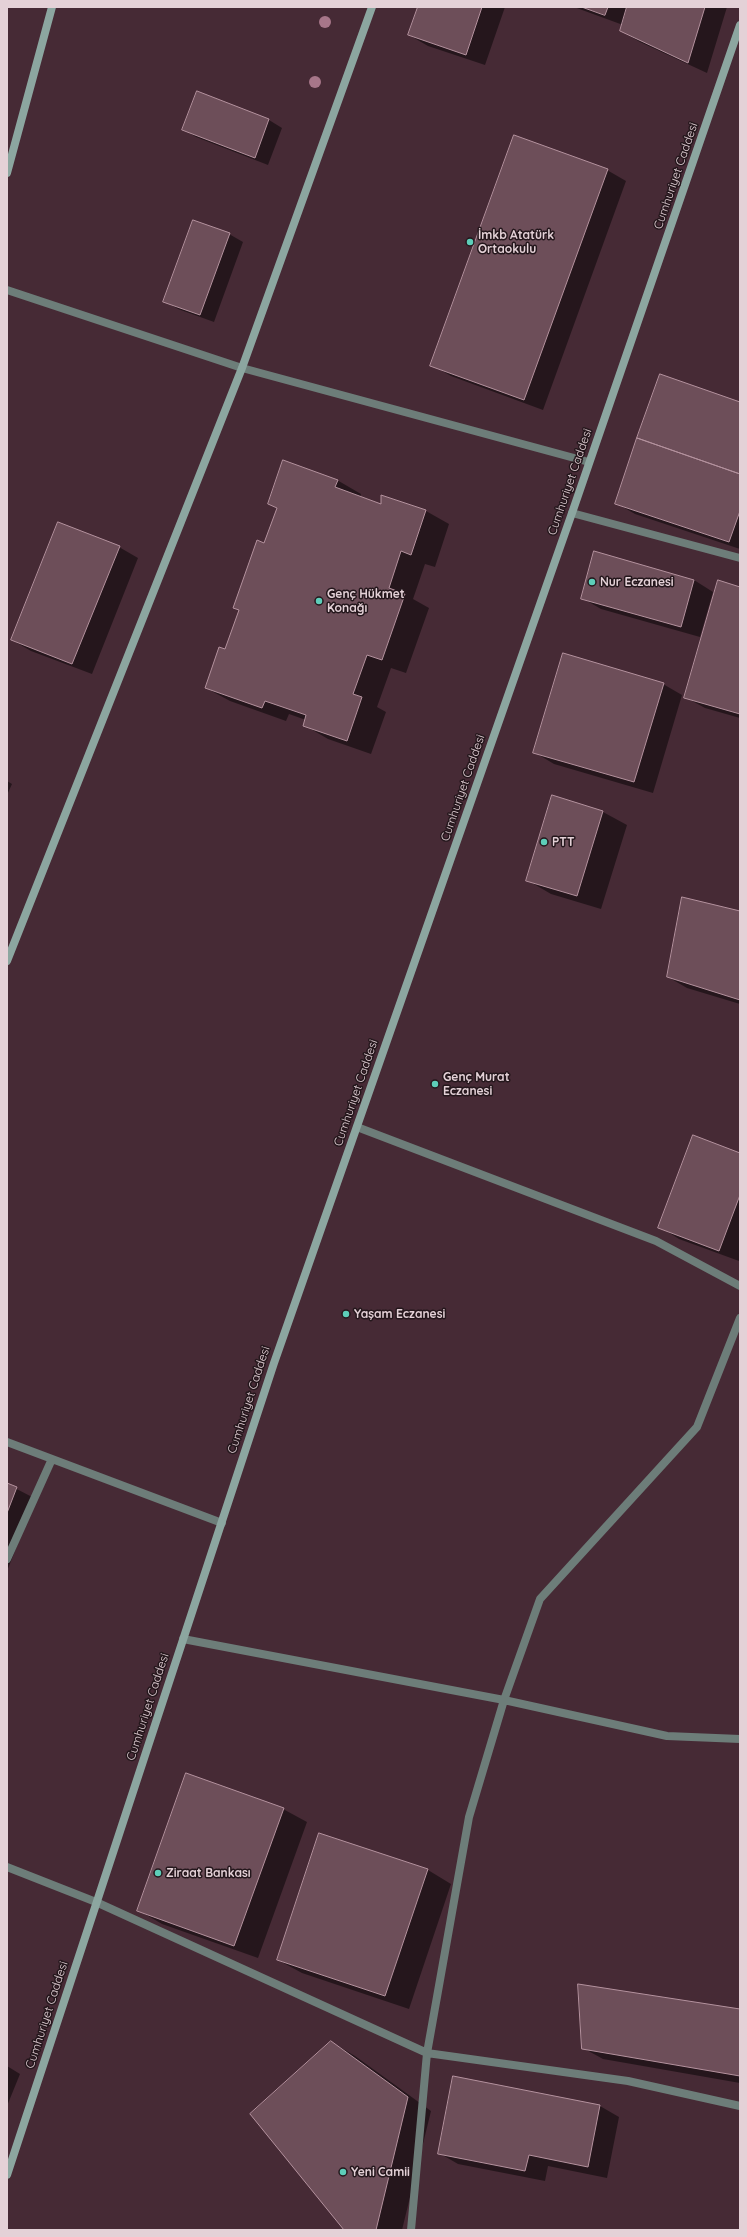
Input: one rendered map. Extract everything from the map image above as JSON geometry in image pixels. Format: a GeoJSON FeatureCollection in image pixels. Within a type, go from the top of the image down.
{"type":"FeatureCollection","features":[{"type":"Feature","properties":{"kind":"main road"},"geometry":{"type":"LineString","coordinates":[[7,173],[52,7]]}},
{"type":"Feature","properties":{"kind":"main road"},"geometry":{"type":"LineString","coordinates":[[7,961],[242,368],[372,7]]}},
{"type":"Feature","properties":{"kind":"main road","name":"Cumhuriyet Caddesi"},"geometry":{"type":"LineString","coordinates":[[7,2174],[276,1356],[572,513],[740,25]]}},
{"type":"Feature","properties":{"kind":"street"},"geometry":{"type":"LineString","coordinates":[[7,290],[242,368],[589,462]]}},
{"type":"Feature","properties":{"kind":"street"},"geometry":{"type":"LineString","coordinates":[[572,513],[740,558]]}},
{"type":"Feature","properties":{"kind":"street"},"geometry":{"type":"LineString","coordinates":[[357,1126],[656,1241],[740,1286]]}},
{"type":"Feature","properties":{"kind":"street"},"geometry":{"type":"LineString","coordinates":[[411,2230],[427,2053],[469,1817],[504,1700],[540,1599],[697,1427],[740,1318]]}},
{"type":"Feature","properties":{"kind":"street"},"geometry":{"type":"LineString","coordinates":[[7,1442],[222,1524]]}},
{"type":"Feature","properties":{"kind":"street"},"geometry":{"type":"LineString","coordinates":[[7,1559],[52,1460]]}},
{"type":"Feature","properties":{"kind":"street"},"geometry":{"type":"LineString","coordinates":[[183,1639],[504,1700],[667,1736],[740,1739]]}},
{"type":"Feature","properties":{"kind":"street"},"geometry":{"type":"LineString","coordinates":[[7,1867],[96,1902],[427,2053],[628,2081],[740,2106]]}},
{"type":"Feature","properties":{"kind":"building"},"geometry":{"type":"Polygon","coordinates":[[[418,7],[482,7],[466,55],[408,35],[418,7]]]}},
{"type":"Feature","properties":{"kind":"building"},"geometry":{"type":"Polygon","coordinates":[[[582,7],[608,7],[605,15],[582,7]]]}},
{"type":"Feature","properties":{"kind":"building"},"geometry":{"type":"Polygon","coordinates":[[[627,7],[705,7],[688,63],[620,31],[627,7]]]}},
{"type":"Feature","properties":{"kind":"building"},"geometry":{"type":"Polygon","coordinates":[[[197,91],[269,119],[255,158],[182,130],[197,91]]]}},
{"type":"Feature","properties":{"kind":"building"},"geometry":{"type":"Polygon","coordinates":[[[514,135],[608,169],[524,400],[430,366],[514,135]]]}},
{"type":"Feature","properties":{"kind":"building"},"geometry":{"type":"Polygon","coordinates":[[[193,220],[230,233],[200,315],[163,302],[193,220]]]}},
{"type":"Feature","properties":{"kind":"building"},"geometry":{"type":"Polygon","coordinates":[[[660,374],[740,402],[740,474],[637,438],[660,374]]]}},
{"type":"Feature","properties":{"kind":"building"},"geometry":{"type":"Polygon","coordinates":[[[637,438],[740,474],[740,511],[729,542],[615,504],[637,438]]]}},
{"type":"Feature","properties":{"kind":"building","name":"Genç Hükmet Konağı"},"geometry":{"type":"Polygon","coordinates":[[[283,460],[338,480],[335,487],[381,504],[381,495],[426,510],[411,555],[401,551],[389,588],[405,594],[382,660],[367,655],[353,694],[362,697],[347,741],[303,726],[306,715],[265,701],[262,708],[205,688],[219,647],[225,649],[239,610],[233,608],[257,540],[264,543],[277,508],[268,504],[283,460]]]}},
{"type":"Feature","properties":{"kind":"building"},"geometry":{"type":"Polygon","coordinates":[[[58,522],[120,546],[72,664],[11,640],[58,522]]]}},
{"type":"Feature","properties":{"kind":"building"},"geometry":{"type":"Polygon","coordinates":[[[594,551],[694,580],[681,627],[581,599],[594,551]]]}},
{"type":"Feature","properties":{"kind":"building"},"geometry":{"type":"Polygon","coordinates":[[[718,580],[740,587],[740,714],[684,698],[718,580]]]}},
{"type":"Feature","properties":{"kind":"building"},"geometry":{"type":"Polygon","coordinates":[[[563,653],[664,683],[634,782],[533,753],[563,653]]]}},
{"type":"Feature","properties":{"kind":"building"},"geometry":{"type":"Polygon","coordinates":[[[552,795],[603,811],[577,896],[526,881],[552,795]]]}},
{"type":"Feature","properties":{"kind":"building"},"geometry":{"type":"Polygon","coordinates":[[[682,897],[740,911],[740,1000],[667,977],[682,897]]]}},
{"type":"Feature","properties":{"kind":"building"},"geometry":{"type":"Polygon","coordinates":[[[693,1135],[740,1153],[740,1195],[719,1251],[658,1228],[693,1135]]]}},
{"type":"Feature","properties":{"kind":"building"},"geometry":{"type":"Polygon","coordinates":[[[7,1483],[17,1487],[7,1513],[7,1483]]]}},
{"type":"Feature","properties":{"kind":"building"},"geometry":{"type":"Polygon","coordinates":[[[186,1773],[284,1808],[234,1946],[137,1911],[186,1773]]]}},
{"type":"Feature","properties":{"kind":"building"},"geometry":{"type":"Polygon","coordinates":[[[319,1833],[428,1869],[385,1996],[277,1960],[319,1833]]]}},
{"type":"Feature","properties":{"kind":"building"},"geometry":{"type":"Polygon","coordinates":[[[578,1984],[740,2009],[740,2076],[582,2049],[578,1984]]]}},
{"type":"Feature","properties":{"kind":"building","name":"Yeni Camii"},"geometry":{"type":"Polygon","coordinates":[[[331,2041],[408,2097],[376,2230],[344,2230],[250,2114],[331,2041]]]}},
{"type":"Feature","properties":{"kind":"building"},"geometry":{"type":"Polygon","coordinates":[[[453,2076],[600,2105],[588,2167],[529,2155],[525,2171],[438,2154],[453,2076]]]}},
{"type":"Feature","properties":{"kind":"place","name":"İmkb Atatürk Ortaokulu"},"geometry":{"type":"Point","coordinates":[470,242]}},
{"type":"Feature","properties":{"kind":"place","name":"Nur Eczanesi"},"geometry":{"type":"Point","coordinates":[592,582]}},
{"type":"Feature","properties":{"kind":"place","name":"Genç Hükmet Konağı"},"geometry":{"type":"Point","coordinates":[319,601]}},
{"type":"Feature","properties":{"kind":"place","name":"PTT"},"geometry":{"type":"Point","coordinates":[544,842]}},
{"type":"Feature","properties":{"kind":"place","name":"Genç Murat Eczanesi"},"geometry":{"type":"Point","coordinates":[435,1084]}},
{"type":"Feature","properties":{"kind":"place","name":"Yaşam Eczanesi"},"geometry":{"type":"Point","coordinates":[346,1314]}},
{"type":"Feature","properties":{"kind":"place","name":"Ziraat Bankası"},"geometry":{"type":"Point","coordinates":[158,1873]}},
{"type":"Feature","properties":{"kind":"place","name":"Yeni Camii"},"geometry":{"type":"Point","coordinates":[343,2172]}}]}
